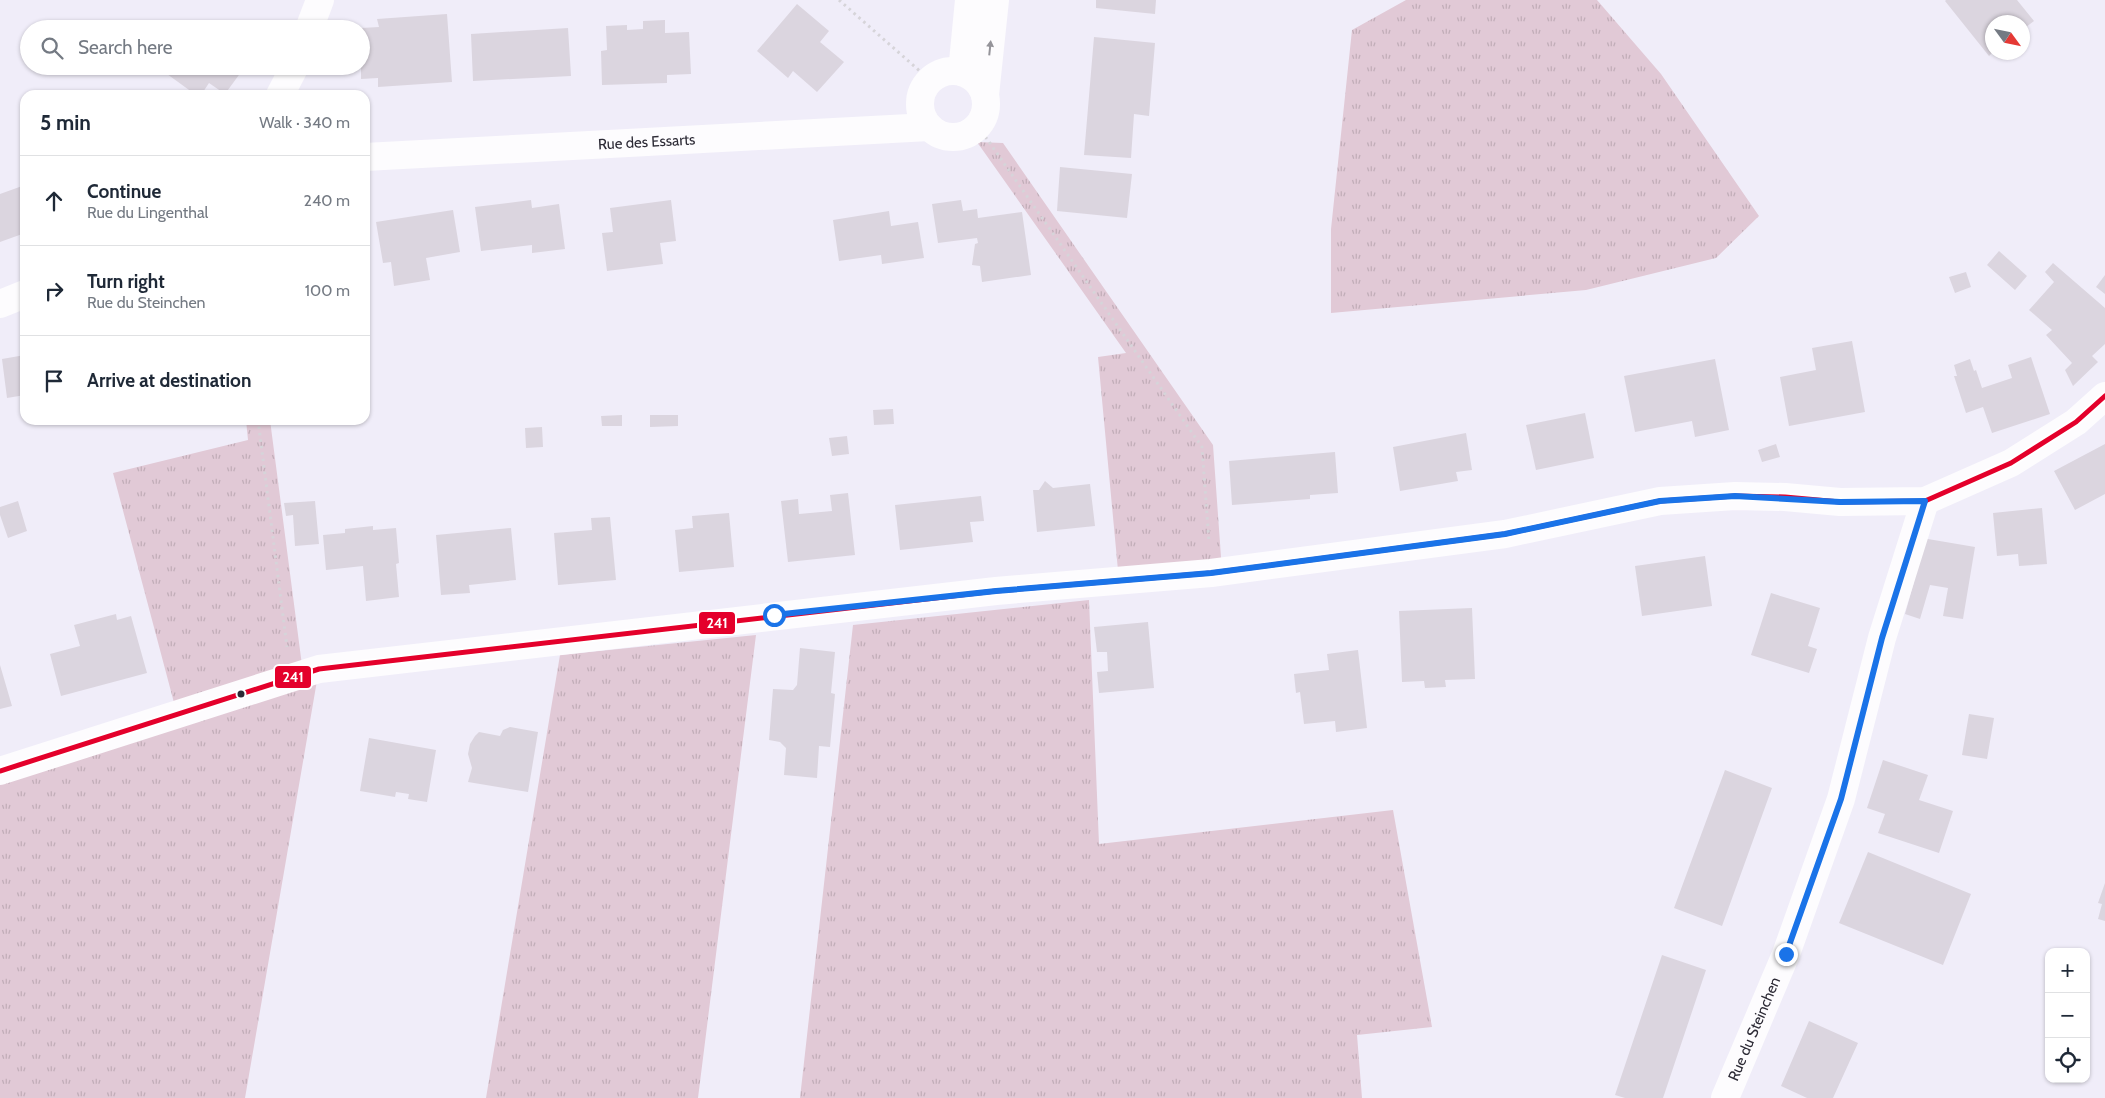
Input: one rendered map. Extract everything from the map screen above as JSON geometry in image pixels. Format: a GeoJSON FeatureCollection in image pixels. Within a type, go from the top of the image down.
{"type":"FeatureCollection","features":[{"type":"Feature","properties":{"kind":"street"},"geometry":{"type":"LineString","coordinates":[[312,20],[320,0]]}},
{"type":"Feature","properties":{"kind":"street"},"geometry":{"type":"LineString","coordinates":[[962,72],[969,0]]}},
{"type":"Feature","properties":{"kind":"street"},"geometry":{"type":"LineString","coordinates":[[976,127],[983,118],[986,106],[985,95],[995,0]]}},
{"type":"Feature","properties":{"kind":"street"},"geometry":{"type":"LineString","coordinates":[[929,127],[923,118],[920,108],[924,88],[930,80],[939,74],[950,70],[972,76],[980,84],[985,95]]}},
{"type":"Feature","properties":{"kind":"street"},"geometry":{"type":"LineString","coordinates":[[283,90],[290,75]]}},
{"type":"Feature","properties":{"kind":"street","name":"Rue des Essarts"},"geometry":{"type":"LineString","coordinates":[[370,157],[929,127],[937,133],[947,136],[958,136],[967,134],[976,127]]}},
{"type":"Feature","properties":{"kind":"street"},"geometry":{"type":"LineString","coordinates":[[0,304],[20,296]]}},
{"type":"Feature","properties":{"kind":"street"},"geometry":{"type":"LineString","coordinates":[[0,771],[319,669],[996,591],[1211,573],[1505,534],[1660,501],[1735,496],[1840,502],[1925,501],[2011,463],[2076,422],[2105,396]]}},
{"type":"Feature","properties":{"kind":"street","name":"Rue du Steinchen"},"geometry":{"type":"LineString","coordinates":[[1725,1098],[1786,954],[1841,799],[1882,638],[1925,501]]}},
{"type":"Feature","properties":{"kind":"path"},"geometry":{"type":"LineString","coordinates":[[839,0],[930,80]]}},
{"type":"Feature","properties":{"kind":"path"},"geometry":{"type":"LineString","coordinates":[[976,127],[987,139],[1202,446],[1211,573]]}},
{"type":"Feature","properties":{"kind":"path"},"geometry":{"type":"LineString","coordinates":[[259,425],[288,657],[295,676]]}},
{"type":"Feature","properties":{"kind":"green space"},"geometry":{"type":"Polygon","coordinates":[[[1406,0],[1597,0],[1661,74],[1759,216],[1716,258],[1586,290],[1331,313],[1331,229],[1352,30],[1406,0]]]}},
{"type":"Feature","properties":{"kind":"green space"},"geometry":{"type":"Polygon","coordinates":[[[977,142],[1003,143],[1213,445],[1222,571],[1119,581],[1098,357],[1126,353],[977,142]]]}},
{"type":"Feature","properties":{"kind":"green space"},"geometry":{"type":"Polygon","coordinates":[[[246,425],[271,425],[303,673],[319,669],[245,1098],[0,1098],[0,771],[177,714],[113,473],[248,440],[246,425]]]}},
{"type":"Feature","properties":{"kind":"green space"},"geometry":{"type":"Polygon","coordinates":[[[1089,600],[1099,844],[1393,810],[1432,1027],[1357,1035],[1362,1098],[800,1098],[853,625],[1089,600]]]}},
{"type":"Feature","properties":{"kind":"green space"},"geometry":{"type":"Polygon","coordinates":[[[756,635],[698,1098],[486,1098],[560,655],[756,635]]]}},
{"type":"Feature","properties":{"kind":"building"},"geometry":{"type":"Polygon","coordinates":[[[1096,0],[1156,0],[1155,14],[1096,8],[1096,0]]]}},
{"type":"Feature","properties":{"kind":"building"},"geometry":{"type":"Polygon","coordinates":[[[2017,0],[2029,15],[1985,15],[1985,51],[1945,1],[2017,0]]]}},
{"type":"Feature","properties":{"kind":"building"},"geometry":{"type":"Polygon","coordinates":[[[797,4],[829,31],[820,42],[844,62],[817,92],[793,71],[788,78],[757,51],[797,4]]]}},
{"type":"Feature","properties":{"kind":"building"},"geometry":{"type":"Polygon","coordinates":[[[447,14],[452,82],[378,87],[378,78],[361,79],[361,75],[370,75],[370,28],[379,27],[377,19],[447,14]]]}},
{"type":"Feature","properties":{"kind":"building"},"geometry":{"type":"Polygon","coordinates":[[[2030,16],[2034,21],[2030,24],[2030,16]]]}},
{"type":"Feature","properties":{"kind":"building"},"geometry":{"type":"Polygon","coordinates":[[[665,20],[665,33],[689,32],[691,74],[667,75],[667,83],[602,85],[601,51],[607,50],[606,26],[627,25],[627,30],[643,29],[643,21],[665,20]]]}},
{"type":"Feature","properties":{"kind":"building"},"geometry":{"type":"Polygon","coordinates":[[[568,28],[571,76],[473,81],[471,34],[568,28]]]}},
{"type":"Feature","properties":{"kind":"building"},"geometry":{"type":"Polygon","coordinates":[[[1094,37],[1155,43],[1149,116],[1134,114],[1131,158],[1084,155],[1094,37]]]}},
{"type":"Feature","properties":{"kind":"building"},"geometry":{"type":"Polygon","coordinates":[[[168,75],[239,75],[228,90],[219,90],[209,83],[204,90],[189,90],[168,75]]]}},
{"type":"Feature","properties":{"kind":"building"},"geometry":{"type":"Polygon","coordinates":[[[1060,167],[1132,174],[1127,218],[1057,211],[1060,167]]]}},
{"type":"Feature","properties":{"kind":"building"},"geometry":{"type":"Polygon","coordinates":[[[20,187],[20,235],[0,242],[0,194],[20,187]]]}},
{"type":"Feature","properties":{"kind":"building"},"geometry":{"type":"Polygon","coordinates":[[[531,200],[532,208],[559,204],[565,249],[532,253],[532,245],[481,251],[475,207],[531,200]]]}},
{"type":"Feature","properties":{"kind":"building"},"geometry":{"type":"Polygon","coordinates":[[[671,200],[676,241],[660,243],[663,264],[607,271],[602,233],[613,232],[610,208],[671,200]]]}},
{"type":"Feature","properties":{"kind":"building"},"geometry":{"type":"Polygon","coordinates":[[[961,200],[963,211],[977,209],[978,218],[1022,212],[1031,275],[982,282],[980,266],[972,265],[975,244],[978,243],[977,238],[938,243],[932,204],[961,200]]]}},
{"type":"Feature","properties":{"kind":"building"},"geometry":{"type":"Polygon","coordinates":[[[453,210],[460,252],[426,258],[430,280],[394,286],[391,262],[383,263],[376,222],[453,210]]]}},
{"type":"Feature","properties":{"kind":"building"},"geometry":{"type":"Polygon","coordinates":[[[889,211],[891,226],[918,222],[924,258],[882,264],[881,255],[839,261],[833,220],[889,211]]]}},
{"type":"Feature","properties":{"kind":"building"},"geometry":{"type":"Polygon","coordinates":[[[1999,251],[2027,276],[2015,290],[1987,265],[1999,251]]]}},
{"type":"Feature","properties":{"kind":"building"},"geometry":{"type":"Polygon","coordinates":[[[2053,263],[2105,308],[2105,344],[2092,356],[2098,362],[2073,386],[2065,370],[2072,363],[2046,335],[2052,330],[2029,310],[2054,282],[2045,272],[2053,263]]]}},
{"type":"Feature","properties":{"kind":"building"},"geometry":{"type":"Polygon","coordinates":[[[1966,272],[1971,287],[1955,293],[1949,277],[1966,272]]]}},
{"type":"Feature","properties":{"kind":"building"},"geometry":{"type":"Polygon","coordinates":[[[2105,275],[2105,294],[2096,287],[2105,275]]]}},
{"type":"Feature","properties":{"kind":"building"},"geometry":{"type":"Polygon","coordinates":[[[1852,341],[1865,412],[1789,426],[1780,377],[1816,370],[1812,348],[1852,341]]]}},
{"type":"Feature","properties":{"kind":"building"},"geometry":{"type":"Polygon","coordinates":[[[20,356],[20,396],[7,398],[2,359],[20,356]]]}},
{"type":"Feature","properties":{"kind":"building"},"geometry":{"type":"Polygon","coordinates":[[[2031,357],[2050,414],[1992,433],[1983,407],[1966,413],[1954,376],[1957,376],[1954,365],[1970,359],[1982,388],[2012,378],[2008,365],[2031,357]]]}},
{"type":"Feature","properties":{"kind":"building"},"geometry":{"type":"Polygon","coordinates":[[[1715,359],[1729,430],[1695,437],[1692,421],[1635,432],[1624,376],[1715,359]]]}},
{"type":"Feature","properties":{"kind":"building"},"geometry":{"type":"Polygon","coordinates":[[[893,409],[894,424],[874,425],[873,410],[893,409]]]}},
{"type":"Feature","properties":{"kind":"building"},"geometry":{"type":"Polygon","coordinates":[[[1585,413],[1594,458],[1536,470],[1526,425],[1585,413]]]}},
{"type":"Feature","properties":{"kind":"building"},"geometry":{"type":"Polygon","coordinates":[[[622,415],[622,426],[602,426],[601,416],[622,415]]]}},
{"type":"Feature","properties":{"kind":"building"},"geometry":{"type":"Polygon","coordinates":[[[650,415],[678,415],[678,426],[650,427],[650,415]]]}},
{"type":"Feature","properties":{"kind":"building"},"geometry":{"type":"Polygon","coordinates":[[[542,427],[543,447],[526,448],[525,428],[542,427]]]}},
{"type":"Feature","properties":{"kind":"building"},"geometry":{"type":"Polygon","coordinates":[[[1466,433],[1472,470],[1456,472],[1458,481],[1400,491],[1393,447],[1466,433]]]}},
{"type":"Feature","properties":{"kind":"building"},"geometry":{"type":"Polygon","coordinates":[[[847,436],[849,454],[832,456],[829,438],[847,436]]]}},
{"type":"Feature","properties":{"kind":"building"},"geometry":{"type":"Polygon","coordinates":[[[1776,444],[1780,457],[1762,462],[1758,450],[1776,444]]]}},
{"type":"Feature","properties":{"kind":"building"},"geometry":{"type":"Polygon","coordinates":[[[2105,444],[2105,494],[2075,510],[2054,471],[2105,444]]]}},
{"type":"Feature","properties":{"kind":"building"},"geometry":{"type":"Polygon","coordinates":[[[1335,452],[1338,493],[1310,495],[1310,499],[1232,505],[1229,461],[1335,452]]]}},
{"type":"Feature","properties":{"kind":"building"},"geometry":{"type":"Polygon","coordinates":[[[1045,481],[1053,488],[1090,484],[1095,526],[1037,532],[1033,490],[1039,490],[1045,481]]]}},
{"type":"Feature","properties":{"kind":"building"},"geometry":{"type":"Polygon","coordinates":[[[848,493],[855,555],[788,562],[781,501],[798,499],[799,514],[832,511],[830,495],[848,493]]]}},
{"type":"Feature","properties":{"kind":"building"},"geometry":{"type":"Polygon","coordinates":[[[981,496],[984,521],[970,522],[973,542],[900,550],[895,505],[981,496]]]}},
{"type":"Feature","properties":{"kind":"building"},"geometry":{"type":"Polygon","coordinates":[[[18,501],[27,531],[8,538],[0,515],[0,507],[18,501]]]}},
{"type":"Feature","properties":{"kind":"building"},"geometry":{"type":"Polygon","coordinates":[[[315,501],[319,544],[295,546],[293,515],[286,516],[284,503],[315,501]]]}},
{"type":"Feature","properties":{"kind":"building"},"geometry":{"type":"Polygon","coordinates":[[[2042,508],[2047,564],[2019,566],[2018,554],[1997,556],[1993,513],[2042,508]]]}},
{"type":"Feature","properties":{"kind":"building"},"geometry":{"type":"Polygon","coordinates":[[[729,513],[734,567],[679,572],[675,530],[693,528],[692,516],[729,513]]]}},
{"type":"Feature","properties":{"kind":"building"},"geometry":{"type":"Polygon","coordinates":[[[610,517],[616,580],[558,585],[554,533],[592,530],[591,518],[610,517]]]}},
{"type":"Feature","properties":{"kind":"building"},"geometry":{"type":"Polygon","coordinates":[[[373,526],[373,530],[396,528],[399,563],[396,564],[399,597],[366,601],[363,566],[326,570],[323,535],[345,533],[345,529],[373,526]]]}},
{"type":"Feature","properties":{"kind":"building"},"geometry":{"type":"Polygon","coordinates":[[[511,528],[516,580],[469,585],[470,593],[441,595],[436,535],[511,528]]]}},
{"type":"Feature","properties":{"kind":"building"},"geometry":{"type":"Polygon","coordinates":[[[1922,538],[1975,547],[1963,619],[1943,616],[1948,588],[1930,585],[1920,619],[1905,614],[1914,582],[1922,538]]]}},
{"type":"Feature","properties":{"kind":"building"},"geometry":{"type":"Polygon","coordinates":[[[1705,556],[1712,606],[1642,616],[1635,566],[1705,556]]]}},
{"type":"Feature","properties":{"kind":"building"},"geometry":{"type":"Polygon","coordinates":[[[1771,593],[1820,608],[1808,646],[1817,649],[1809,673],[1751,655],[1771,593]]]}},
{"type":"Feature","properties":{"kind":"building"},"geometry":{"type":"Polygon","coordinates":[[[1472,608],[1475,679],[1445,680],[1446,687],[1425,688],[1424,681],[1402,682],[1399,611],[1472,608]]]}},
{"type":"Feature","properties":{"kind":"building"},"geometry":{"type":"Polygon","coordinates":[[[116,614],[117,620],[131,616],[147,673],[61,696],[50,654],[80,646],[74,625],[116,614]]]}},
{"type":"Feature","properties":{"kind":"building"},"geometry":{"type":"Polygon","coordinates":[[[1148,622],[1154,688],[1099,693],[1097,672],[1108,671],[1107,652],[1097,652],[1094,627],[1148,622]]]}},
{"type":"Feature","properties":{"kind":"building"},"geometry":{"type":"Polygon","coordinates":[[[800,648],[835,652],[831,693],[835,694],[830,747],[819,746],[817,778],[784,775],[786,748],[780,742],[769,740],[773,689],[793,690],[797,685],[800,648]]]}},
{"type":"Feature","properties":{"kind":"building"},"geometry":{"type":"Polygon","coordinates":[[[1358,650],[1367,728],[1336,732],[1335,721],[1304,724],[1300,692],[1296,693],[1294,674],[1329,670],[1327,654],[1358,650]]]}},
{"type":"Feature","properties":{"kind":"building"},"geometry":{"type":"Polygon","coordinates":[[[0,665],[12,706],[0,709],[0,665]]]}},
{"type":"Feature","properties":{"kind":"building"},"geometry":{"type":"Polygon","coordinates":[[[1969,714],[1994,718],[1987,759],[1962,755],[1969,714]]]}},
{"type":"Feature","properties":{"kind":"building"},"geometry":{"type":"Polygon","coordinates":[[[510,727],[538,732],[528,792],[468,782],[472,768],[468,754],[470,744],[475,736],[479,732],[500,736],[503,730],[510,727]]]}},
{"type":"Feature","properties":{"kind":"building"},"geometry":{"type":"Polygon","coordinates":[[[369,738],[436,750],[427,802],[408,799],[409,794],[396,792],[395,797],[360,791],[369,738]]]}},
{"type":"Feature","properties":{"kind":"building"},"geometry":{"type":"Polygon","coordinates":[[[1883,760],[1928,775],[1919,800],[1953,811],[1939,853],[1878,833],[1885,814],[1867,808],[1883,760]]]}},
{"type":"Feature","properties":{"kind":"building"},"geometry":{"type":"Polygon","coordinates":[[[1725,770],[1772,788],[1722,926],[1674,908],[1725,770]]]}},
{"type":"Feature","properties":{"kind":"building"},"geometry":{"type":"Polygon","coordinates":[[[1868,852],[1971,894],[1943,965],[1839,923],[1868,852]]]}},
{"type":"Feature","properties":{"kind":"building"},"geometry":{"type":"Polygon","coordinates":[[[2105,883],[2105,921],[2098,919],[2102,904],[2098,903],[2105,883]]]}},
{"type":"Feature","properties":{"kind":"building"},"geometry":{"type":"Polygon","coordinates":[[[1662,955],[1706,970],[1663,1098],[1625,1098],[1615,1095],[1662,955]]]}},
{"type":"Feature","properties":{"kind":"building"},"geometry":{"type":"Polygon","coordinates":[[[1809,1021],[1858,1043],[1833,1098],[1807,1098],[1781,1086],[1809,1021]]]}},
{"type":"Feature","properties":{"kind":"transit line","name":"241"},"geometry":{"type":"LineString","coordinates":[[0,771],[319,669],[996,591],[1211,573],[1505,534],[1660,501],[1735,496],[1785,497],[1840,502],[1925,501],[2011,463],[2076,422],[2105,396]]}},
{"type":"Feature","properties":{"kind":"route"},"geometry":{"type":"LineString","coordinates":[[774,615],[996,591],[1211,573],[1505,534],[1660,501],[1735,496],[1785,497],[1840,502],[1925,501],[1882,638],[1841,799],[1786,954]]}}]}
